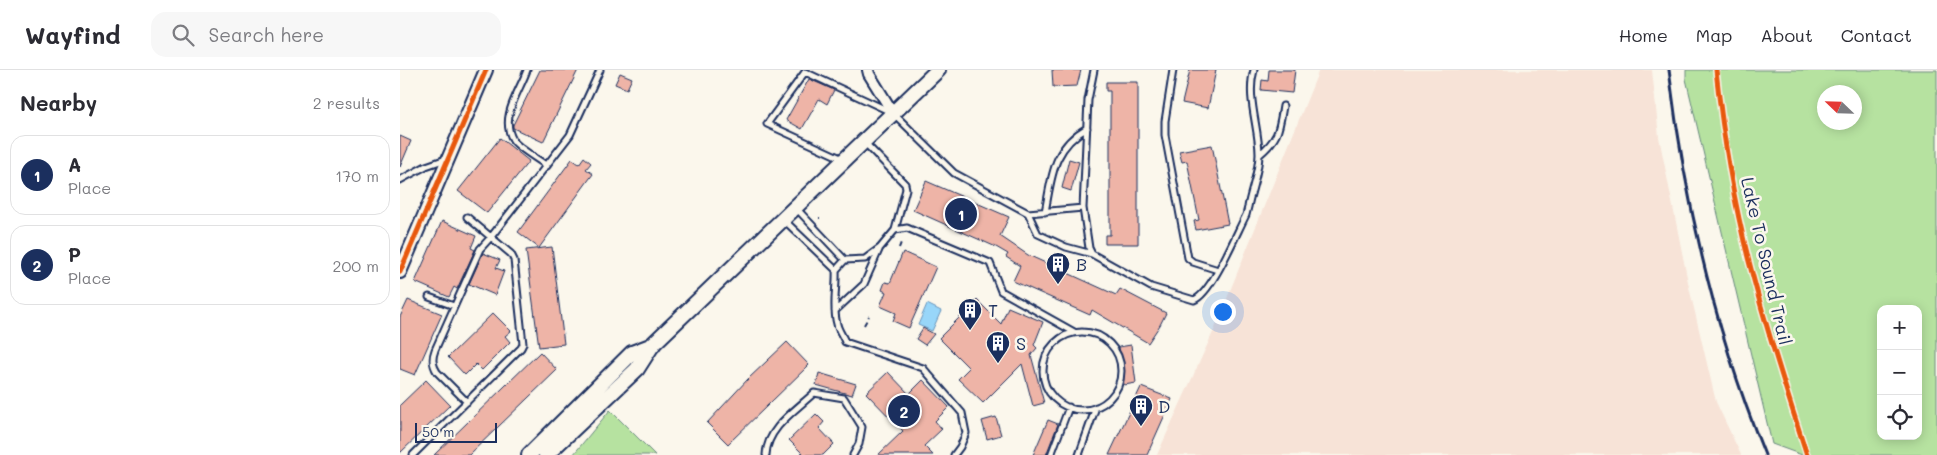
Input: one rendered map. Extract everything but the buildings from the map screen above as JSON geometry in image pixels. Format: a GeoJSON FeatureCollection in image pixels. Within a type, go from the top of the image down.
{"type":"FeatureCollection","features":[{"type":"Feature","properties":{"kind":"main road"},"geometry":{"type":"LineString","coordinates":[[546,455],[637,369],[653,344],[938,70]]}},
{"type":"Feature","properties":{"kind":"main road"},"geometry":{"type":"LineString","coordinates":[[529,455],[632,354],[653,344]]}},
{"type":"Feature","properties":{"kind":"street"},"geometry":{"type":"LineString","coordinates":[[400,272],[486,70]]}},
{"type":"Feature","properties":{"kind":"street"},"geometry":{"type":"LineString","coordinates":[[868,70],[893,114]]}},
{"type":"Feature","properties":{"kind":"lane"},"geometry":{"type":"LineString","coordinates":[[527,70],[508,116],[509,130],[514,141],[547,166]]}},
{"type":"Feature","properties":{"kind":"lane"},"geometry":{"type":"LineString","coordinates":[[467,402],[437,372],[432,358],[435,350],[480,249],[570,135],[600,70]]}},
{"type":"Feature","properties":{"kind":"lane"},"geometry":{"type":"LineString","coordinates":[[1092,254],[1089,248],[1083,208],[1088,100],[1094,70]]}},
{"type":"Feature","properties":{"kind":"lane"},"geometry":{"type":"LineString","coordinates":[[1173,70],[1165,121],[1165,135],[1188,258],[1193,262],[1218,270]]}},
{"type":"Feature","properties":{"kind":"lane"},"geometry":{"type":"LineString","coordinates":[[1028,213],[1038,234],[1066,247],[1092,254],[1150,287],[1194,300],[1204,294],[1246,216],[1259,155],[1252,92],[1254,70]]}},
{"type":"Feature","properties":{"kind":"lane"},"geometry":{"type":"LineString","coordinates":[[845,160],[767,124],[805,72],[893,114],[954,173],[1028,213],[1083,208]]}},
{"type":"Feature","properties":{"kind":"lane"},"geometry":{"type":"LineString","coordinates":[[1259,155],[1271,145],[1279,133],[1282,106]]}},
{"type":"Feature","properties":{"kind":"lane"},"geometry":{"type":"LineString","coordinates":[[1045,212],[1058,155],[1074,136],[1087,128]]}},
{"type":"Feature","properties":{"kind":"lane"},"geometry":{"type":"LineString","coordinates":[[836,270],[845,260],[865,259],[880,248],[895,230],[906,189],[905,184],[864,142]]}},
{"type":"Feature","properties":{"kind":"lane"},"geometry":{"type":"LineString","coordinates":[[400,180],[426,166],[449,158]]}},
{"type":"Feature","properties":{"kind":"lane"},"geometry":{"type":"LineString","coordinates":[[796,207],[845,260]]}},
{"type":"Feature","properties":{"kind":"lane"},"geometry":{"type":"LineString","coordinates":[[413,455],[523,344],[514,260],[511,254],[467,217]]}},
{"type":"Feature","properties":{"kind":"lane"},"geometry":{"type":"LineString","coordinates":[[784,219],[836,270],[835,312],[837,324],[846,342],[923,368],[962,413],[966,433],[960,448],[954,455]]}},
{"type":"Feature","properties":{"kind":"lane"},"geometry":{"type":"LineString","coordinates":[[895,230],[907,228],[990,263],[1001,291],[1074,332],[1093,333],[1104,338],[1113,346],[1119,357],[1120,381],[1115,392],[1107,401],[1096,407],[1078,410],[1069,407],[1058,401],[1050,392],[1044,380],[1043,368],[1046,356],[1053,345],[1063,337],[1074,332]]}},
{"type":"Feature","properties":{"kind":"lane"},"geometry":{"type":"LineString","coordinates":[[835,312],[864,284],[880,248]]}},
{"type":"Feature","properties":{"kind":"lane"},"geometry":{"type":"LineString","coordinates":[[429,297],[454,306]]}},
{"type":"Feature","properties":{"kind":"lane"},"geometry":{"type":"LineString","coordinates":[[766,455],[766,444],[773,432],[814,393],[844,398],[862,426],[859,444],[853,455]]}},
{"type":"Feature","properties":{"kind":"lane"},"geometry":{"type":"LineString","coordinates":[[1051,455],[1069,407]]}},
{"type":"Feature","properties":{"kind":"lane"},"geometry":{"type":"LineString","coordinates":[[1079,455],[1096,407]]}},
{"type":"Feature","properties":{"kind":"path"},"geometry":{"type":"LineString","coordinates":[[899,248],[902,240]]}},
{"type":"Feature","properties":{"kind":"path"},"geometry":{"type":"LineString","coordinates":[[864,325],[869,316]]}},
{"type":"Feature","properties":{"kind":"shaded area"},"geometry":{"type":"Polygon","coordinates":[[[1319,70],[1652,70],[1659,137],[1689,287],[1716,402],[1741,455],[1157,455],[1215,328],[1319,70]]]}},
{"type":"Feature","properties":{"kind":"green space"},"geometry":{"type":"Polygon","coordinates":[[[1686,70],[1937,70],[1937,455],[1802,455],[1772,444],[1686,79],[1686,70]]]}},
{"type":"Feature","properties":{"kind":"green space"},"geometry":{"type":"Polygon","coordinates":[[[610,410],[655,455],[573,455],[610,410]]]}},
{"type":"Feature","properties":{"kind":"water"},"geometry":{"type":"Polygon","coordinates":[[[927,304],[941,311],[932,331],[918,325],[927,304]]]}},
{"type":"Feature","properties":{"kind":"railway"},"geometry":{"type":"LineString","coordinates":[[1669,70],[1684,169],[1704,266],[1731,362],[1765,455]]}},
{"type":"Feature","properties":{"kind":"cycle path"},"geometry":{"type":"LineString","coordinates":[[400,272],[486,70]]}},
{"type":"Feature","properties":{"kind":"cycle path","name":"Lake To Sound Trail"},"geometry":{"type":"LineString","coordinates":[[1716,70],[1722,120],[1739,220],[1770,339],[1807,455]]}},
{"type":"Feature","properties":{"kind":"place","name":"A"},"geometry":{"type":"Point","coordinates":[961,214]}},
{"type":"Feature","properties":{"kind":"place","name":"B"},"geometry":{"type":"Point","coordinates":[1058,285]}},
{"type":"Feature","properties":{"kind":"place","name":"T"},"geometry":{"type":"Point","coordinates":[970,331]}},
{"type":"Feature","properties":{"kind":"place","name":"S"},"geometry":{"type":"Point","coordinates":[998,364]}},
{"type":"Feature","properties":{"kind":"place","name":"P"},"geometry":{"type":"Point","coordinates":[904,411]}},
{"type":"Feature","properties":{"kind":"place","name":"D"},"geometry":{"type":"Point","coordinates":[1141,427]}}]}
